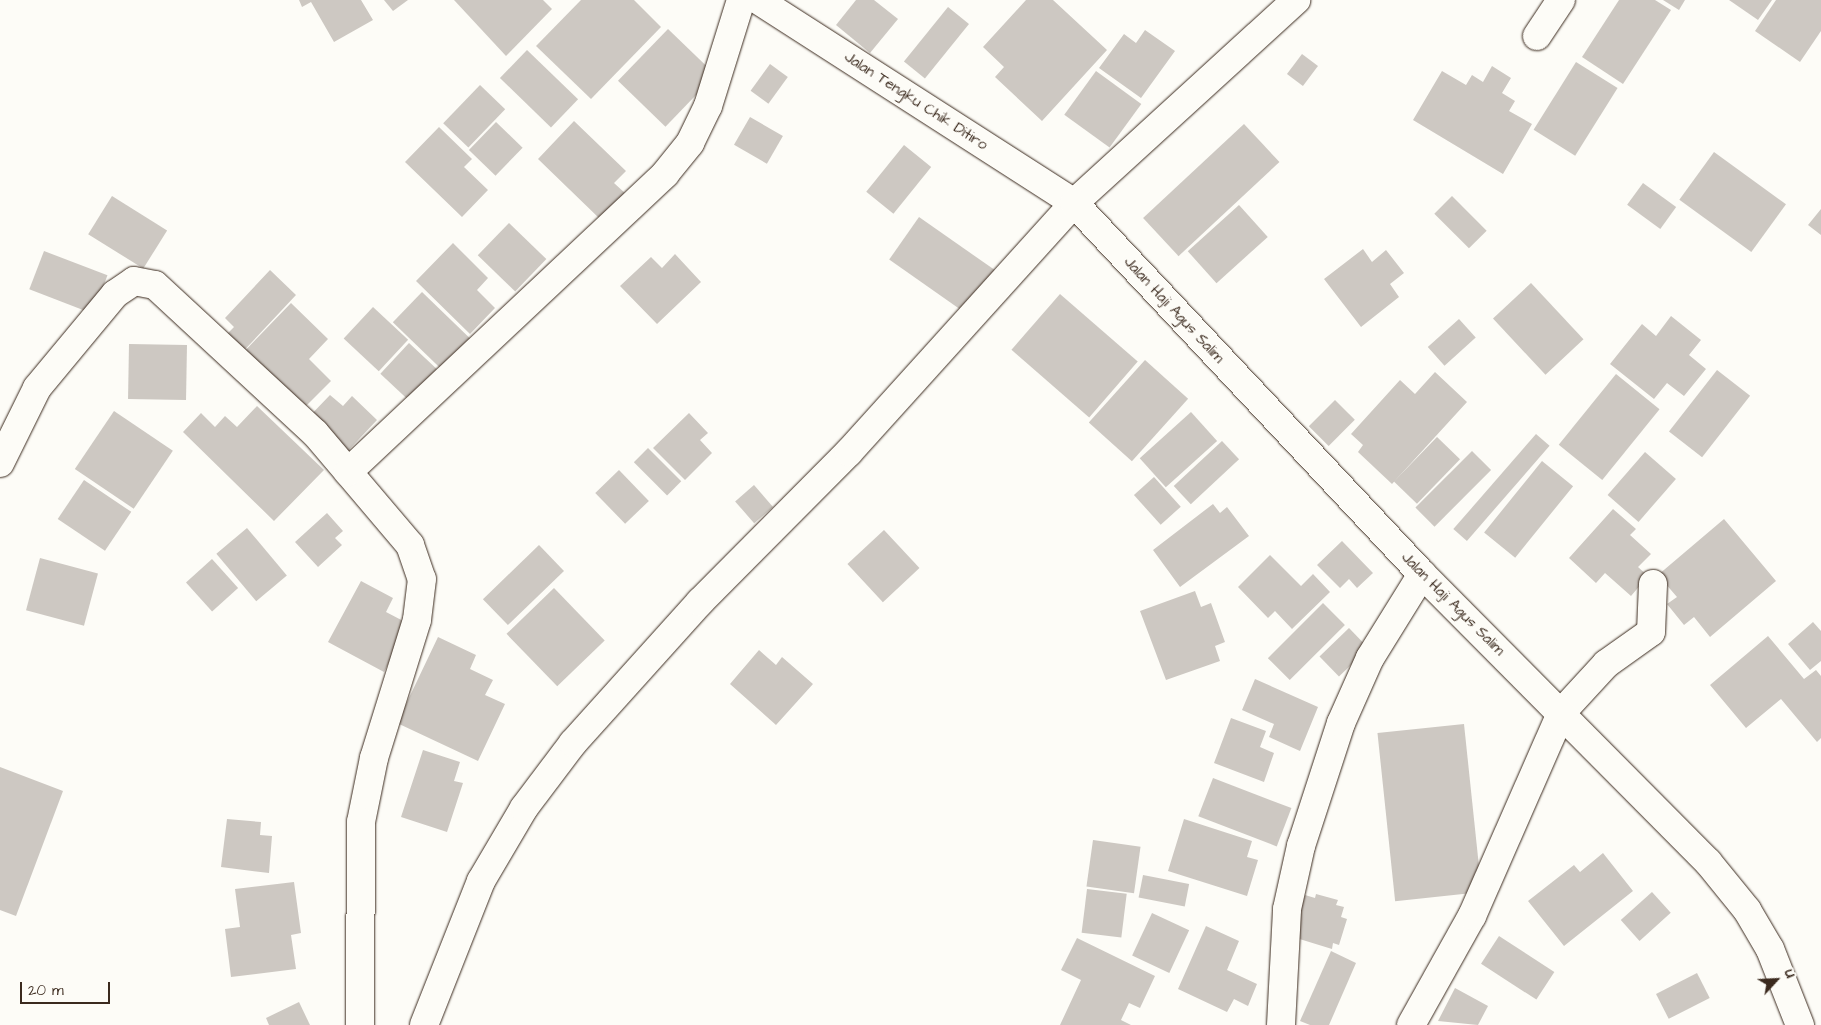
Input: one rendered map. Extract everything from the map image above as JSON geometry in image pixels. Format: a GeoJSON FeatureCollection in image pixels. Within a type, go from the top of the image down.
{"type":"FeatureCollection","features":[{"type":"Feature","properties":{"kind":"street"},"geometry":{"type":"LineString","coordinates":[[348,472],[670,168],[690,143],[708,106],[741,0]]}},
{"type":"Feature","properties":{"kind":"street","name":"Jalan Tengku Chik Ditiro"},"geometry":{"type":"LineString","coordinates":[[758,0],[1074,203]]}},
{"type":"Feature","properties":{"kind":"street"},"geometry":{"type":"LineString","coordinates":[[424,1025],[481,880],[524,808],[572,743],[687,615],[849,452],[1074,203],[1296,0]]}},
{"type":"Feature","properties":{"kind":"street"},"geometry":{"type":"LineString","coordinates":[[1537,36],[1561,0]]}},
{"type":"Feature","properties":{"kind":"street","name":"Jalan Haji Agus Salim"},"geometry":{"type":"LineString","coordinates":[[1074,203],[1422,574],[1561,713],[1727,884],[1770,950],[1800,1025]]}},
{"type":"Feature","properties":{"kind":"street"},"geometry":{"type":"LineString","coordinates":[[0,463],[37,388],[115,294],[134,281],[155,285],[315,433],[410,545],[422,579],[417,620],[374,758],[361,822],[360,1025]]}},
{"type":"Feature","properties":{"kind":"street"},"geometry":{"type":"LineString","coordinates":[[1281,1025],[1287,909],[1301,846],[1352,699],[1370,658],[1422,574]]}},
{"type":"Feature","properties":{"kind":"street"},"geometry":{"type":"LineString","coordinates":[[1411,1025],[1472,916],[1561,713],[1606,664],[1651,632],[1653,584]]}},
{"type":"Feature","properties":{"kind":"building"},"geometry":{"type":"Polygon","coordinates":[[[299,0],[361,0],[373,20],[334,42],[311,2],[302,7],[299,0]]]}},
{"type":"Feature","properties":{"kind":"building"},"geometry":{"type":"Polygon","coordinates":[[[384,0],[408,0],[393,11],[384,0]]]}},
{"type":"Feature","properties":{"kind":"building"},"geometry":{"type":"Polygon","coordinates":[[[454,0],[543,0],[552,9],[506,56],[454,0]]]}},
{"type":"Feature","properties":{"kind":"building"},"geometry":{"type":"Polygon","coordinates":[[[581,0],[634,0],[661,27],[591,99],[536,46],[581,0]]]}},
{"type":"Feature","properties":{"kind":"building"},"geometry":{"type":"Polygon","coordinates":[[[856,0],[874,0],[898,19],[870,53],[836,25],[856,0]]]}},
{"type":"Feature","properties":{"kind":"building"},"geometry":{"type":"Polygon","coordinates":[[[1026,0],[1053,0],[1107,50],[1042,121],[995,77],[1004,67],[983,47],[1026,0]]]}},
{"type":"Feature","properties":{"kind":"building"},"geometry":{"type":"Polygon","coordinates":[[[1619,0],[1655,0],[1671,10],[1623,84],[1582,57],[1619,0]]]}},
{"type":"Feature","properties":{"kind":"building"},"geometry":{"type":"Polygon","coordinates":[[[1663,0],[1685,0],[1679,10],[1663,0]]]}},
{"type":"Feature","properties":{"kind":"building"},"geometry":{"type":"Polygon","coordinates":[[[1729,0],[1772,0],[1758,20],[1729,0]]]}},
{"type":"Feature","properties":{"kind":"building"},"geometry":{"type":"Polygon","coordinates":[[[1776,0],[1821,0],[1821,31],[1800,62],[1755,31],[1776,0]]]}},
{"type":"Feature","properties":{"kind":"building"},"geometry":{"type":"Polygon","coordinates":[[[948,7],[969,24],[925,78],[904,61],[948,7]]]}},
{"type":"Feature","properties":{"kind":"building"},"geometry":{"type":"Polygon","coordinates":[[[668,29],[715,75],[665,127],[618,81],[668,29]]]}},
{"type":"Feature","properties":{"kind":"building"},"geometry":{"type":"Polygon","coordinates":[[[1145,30],[1175,51],[1141,98],[1099,68],[1124,34],[1136,43],[1145,30]]]}},
{"type":"Feature","properties":{"kind":"building"},"geometry":{"type":"Polygon","coordinates":[[[527,50],[578,99],[551,127],[500,78],[527,50]]]}},
{"type":"Feature","properties":{"kind":"building"},"geometry":{"type":"Polygon","coordinates":[[[1302,54],[1318,66],[1303,86],[1287,74],[1302,54]]]}},
{"type":"Feature","properties":{"kind":"building"},"geometry":{"type":"Polygon","coordinates":[[[1576,62],[1618,88],[1575,156],[1534,130],[1576,62]]]}},
{"type":"Feature","properties":{"kind":"building"},"geometry":{"type":"Polygon","coordinates":[[[770,64],[788,77],[768,104],[751,91],[770,64]]]}},
{"type":"Feature","properties":{"kind":"building"},"geometry":{"type":"Polygon","coordinates":[[[1492,66],[1511,78],[1502,93],[1515,101],[1509,111],[1532,124],[1503,174],[1413,120],[1442,71],[1466,85],[1472,75],[1483,82],[1492,66]]]}},
{"type":"Feature","properties":{"kind":"building"},"geometry":{"type":"Polygon","coordinates":[[[1096,71],[1141,104],[1110,148],[1064,115],[1096,71]]]}},
{"type":"Feature","properties":{"kind":"building"},"geometry":{"type":"Polygon","coordinates":[[[480,85],[505,109],[468,147],[443,123],[480,85]]]}},
{"type":"Feature","properties":{"kind":"building"},"geometry":{"type":"Polygon","coordinates":[[[750,117],[783,136],[767,164],[734,145],[750,117]]]}},
{"type":"Feature","properties":{"kind":"building"},"geometry":{"type":"Polygon","coordinates":[[[574,121],[626,171],[614,183],[626,194],[600,219],[538,159],[574,121]]]}},
{"type":"Feature","properties":{"kind":"building"},"geometry":{"type":"Polygon","coordinates":[[[496,122],[523,148],[496,176],[469,150],[496,122]]]}},
{"type":"Feature","properties":{"kind":"building"},"geometry":{"type":"Polygon","coordinates":[[[1244,124],[1279,162],[1179,256],[1143,218],[1244,124]]]}},
{"type":"Feature","properties":{"kind":"building"},"geometry":{"type":"Polygon","coordinates":[[[439,127],[472,159],[464,167],[488,190],[462,217],[405,162],[439,127]]]}},
{"type":"Feature","properties":{"kind":"building"},"geometry":{"type":"Polygon","coordinates":[[[904,145],[931,167],[893,214],[866,192],[904,145]]]}},
{"type":"Feature","properties":{"kind":"building"},"geometry":{"type":"Polygon","coordinates":[[[1714,152],[1786,204],[1751,252],[1679,200],[1714,152]]]}},
{"type":"Feature","properties":{"kind":"building"},"geometry":{"type":"Polygon","coordinates":[[[1643,183],[1676,207],[1660,229],[1627,205],[1643,183]]]}},
{"type":"Feature","properties":{"kind":"building"},"geometry":{"type":"Polygon","coordinates":[[[112,196],[167,230],[143,269],[88,234],[112,196]]]}},
{"type":"Feature","properties":{"kind":"building"},"geometry":{"type":"Polygon","coordinates":[[[1452,196],[1487,231],[1469,248],[1434,214],[1452,196]]]}},
{"type":"Feature","properties":{"kind":"building"},"geometry":{"type":"Polygon","coordinates":[[[1239,205],[1268,237],[1216,283],[1188,251],[1239,205]]]}},
{"type":"Feature","properties":{"kind":"building"},"geometry":{"type":"Polygon","coordinates":[[[1821,209],[1821,235],[1808,225],[1821,209]]]}},
{"type":"Feature","properties":{"kind":"building"},"geometry":{"type":"Polygon","coordinates":[[[919,217],[995,270],[965,313],[889,260],[919,217]]]}},
{"type":"Feature","properties":{"kind":"building"},"geometry":{"type":"Polygon","coordinates":[[[509,223],[546,259],[515,291],[478,255],[509,223]]]}},
{"type":"Feature","properties":{"kind":"building"},"geometry":{"type":"Polygon","coordinates":[[[453,243],[488,278],[477,290],[495,308],[470,334],[416,281],[453,243]]]}},
{"type":"Feature","properties":{"kind":"building"},"geometry":{"type":"Polygon","coordinates":[[[1363,249],[1372,262],[1386,250],[1404,273],[1390,284],[1399,297],[1361,327],[1324,279],[1363,249]]]}},
{"type":"Feature","properties":{"kind":"building"},"geometry":{"type":"Polygon","coordinates":[[[44,251],[107,275],[93,314],[29,289],[44,251]]]}},
{"type":"Feature","properties":{"kind":"building"},"geometry":{"type":"Polygon","coordinates":[[[675,254],[701,282],[657,324],[620,286],[651,257],[662,268],[675,254]]]}},
{"type":"Feature","properties":{"kind":"building"},"geometry":{"type":"Polygon","coordinates":[[[270,270],[296,295],[236,359],[219,342],[234,327],[225,318],[270,270]]]}},
{"type":"Feature","properties":{"kind":"building"},"geometry":{"type":"Polygon","coordinates":[[[1531,283],[1584,339],[1545,375],[1493,318],[1531,283]]]}},
{"type":"Feature","properties":{"kind":"building"},"geometry":{"type":"Polygon","coordinates":[[[422,292],[471,339],[442,369],[393,322],[422,292]]]}},
{"type":"Feature","properties":{"kind":"building"},"geometry":{"type":"Polygon","coordinates":[[[1060,294],[1138,362],[1089,417],[1011,350],[1060,294]]]}},
{"type":"Feature","properties":{"kind":"building"},"geometry":{"type":"Polygon","coordinates":[[[291,303],[328,339],[309,359],[331,381],[301,411],[237,359],[291,303]]]}},
{"type":"Feature","properties":{"kind":"building"},"geometry":{"type":"Polygon","coordinates":[[[373,307],[408,340],[379,371],[344,338],[373,307]]]}},
{"type":"Feature","properties":{"kind":"building"},"geometry":{"type":"Polygon","coordinates":[[[1671,316],[1701,340],[1689,355],[1706,369],[1684,396],[1667,383],[1654,399],[1610,364],[1642,324],[1656,336],[1671,316]]]}},
{"type":"Feature","properties":{"kind":"building"},"geometry":{"type":"Polygon","coordinates":[[[1459,319],[1476,338],[1445,366],[1428,347],[1459,319]]]}},
{"type":"Feature","properties":{"kind":"building"},"geometry":{"type":"Polygon","coordinates":[[[409,343],[437,369],[408,400],[380,374],[409,343]]]}},
{"type":"Feature","properties":{"kind":"building"},"geometry":{"type":"Polygon","coordinates":[[[129,344],[187,345],[186,400],[128,399],[129,344]]]}},
{"type":"Feature","properties":{"kind":"building"},"geometry":{"type":"Polygon","coordinates":[[[1145,360],[1188,399],[1132,461],[1089,422],[1145,360]]]}},
{"type":"Feature","properties":{"kind":"building"},"geometry":{"type":"Polygon","coordinates":[[[1717,370],[1750,396],[1702,457],[1669,431],[1717,370]]]}},
{"type":"Feature","properties":{"kind":"building"},"geometry":{"type":"Polygon","coordinates":[[[1435,372],[1467,402],[1392,484],[1358,452],[1363,445],[1351,434],[1400,380],[1415,394],[1435,372]]]}},
{"type":"Feature","properties":{"kind":"building"},"geometry":{"type":"Polygon","coordinates":[[[1616,374],[1660,409],[1602,480],[1559,445],[1616,374]]]}},
{"type":"Feature","properties":{"kind":"building"},"geometry":{"type":"Polygon","coordinates":[[[330,395],[343,406],[352,396],[377,420],[342,457],[305,421],[330,395]]]}},
{"type":"Feature","properties":{"kind":"building"},"geometry":{"type":"Polygon","coordinates":[[[1335,400],[1355,420],[1329,446],[1309,426],[1335,400]]]}},
{"type":"Feature","properties":{"kind":"building"},"geometry":{"type":"Polygon","coordinates":[[[257,406],[324,470],[274,521],[183,432],[201,413],[215,427],[225,416],[237,427],[257,406]]]}},
{"type":"Feature","properties":{"kind":"building"},"geometry":{"type":"Polygon","coordinates":[[[114,411],[173,451],[134,509],[75,469],[114,411]]]}},
{"type":"Feature","properties":{"kind":"building"},"geometry":{"type":"Polygon","coordinates":[[[1191,412],[1217,441],[1166,487],[1140,458],[1191,412]]]}},
{"type":"Feature","properties":{"kind":"building"},"geometry":{"type":"Polygon","coordinates":[[[689,413],[708,433],[700,440],[712,453],[685,480],[653,448],[689,413]]]}},
{"type":"Feature","properties":{"kind":"building"},"geometry":{"type":"Polygon","coordinates":[[[1536,434],[1550,446],[1467,541],[1453,529],[1536,434]]]}},
{"type":"Feature","properties":{"kind":"building"},"geometry":{"type":"Polygon","coordinates":[[[1437,437],[1460,459],[1417,504],[1394,482],[1437,437]]]}},
{"type":"Feature","properties":{"kind":"building"},"geometry":{"type":"Polygon","coordinates":[[[1222,441],[1239,459],[1191,504],[1174,486],[1222,441]]]}},
{"type":"Feature","properties":{"kind":"building"},"geometry":{"type":"Polygon","coordinates":[[[648,448],[681,481],[667,495],[634,462],[648,448]]]}},
{"type":"Feature","properties":{"kind":"building"},"geometry":{"type":"Polygon","coordinates":[[[1472,451],[1491,470],[1435,527],[1415,508],[1472,451]]]}},
{"type":"Feature","properties":{"kind":"building"},"geometry":{"type":"Polygon","coordinates":[[[1645,452],[1676,479],[1639,522],[1608,495],[1645,452]]]}},
{"type":"Feature","properties":{"kind":"building"},"geometry":{"type":"Polygon","coordinates":[[[1542,461],[1573,486],[1515,558],[1484,532],[1542,461]]]}},
{"type":"Feature","properties":{"kind":"building"},"geometry":{"type":"Polygon","coordinates":[[[619,470],[649,501],[625,524],[595,493],[619,470]]]}},
{"type":"Feature","properties":{"kind":"building"},"geometry":{"type":"Polygon","coordinates":[[[1154,477],[1181,507],[1161,525],[1134,495],[1154,477]]]}},
{"type":"Feature","properties":{"kind":"building"},"geometry":{"type":"Polygon","coordinates":[[[84,480],[131,512],[105,551],[58,519],[84,480]]]}},
{"type":"Feature","properties":{"kind":"building"},"geometry":{"type":"Polygon","coordinates":[[[754,485],[773,507],[754,523],[735,501],[754,485]]]}},
{"type":"Feature","properties":{"kind":"building"},"geometry":{"type":"Polygon","coordinates":[[[1213,504],[1220,513],[1227,507],[1249,536],[1180,587],[1153,550],[1213,504]]]}},
{"type":"Feature","properties":{"kind":"building"},"geometry":{"type":"Polygon","coordinates":[[[1613,509],[1636,529],[1630,535],[1651,554],[1638,567],[1648,576],[1631,596],[1605,573],[1596,583],[1569,558],[1613,509]]]}},
{"type":"Feature","properties":{"kind":"building"},"geometry":{"type":"Polygon","coordinates":[[[327,513],[343,531],[335,538],[342,545],[318,567],[295,542],[327,513]]]}},
{"type":"Feature","properties":{"kind":"building"},"geometry":{"type":"Polygon","coordinates":[[[1724,519],[1776,581],[1710,637],[1694,617],[1684,625],[1667,604],[1677,597],[1658,575],[1724,519]]]}},
{"type":"Feature","properties":{"kind":"building"},"geometry":{"type":"Polygon","coordinates":[[[247,528],[287,575],[256,601],[216,554],[247,528]]]}},
{"type":"Feature","properties":{"kind":"building"},"geometry":{"type":"Polygon","coordinates":[[[884,530],[919,568],[883,602],[847,564],[884,530]]]}},
{"type":"Feature","properties":{"kind":"building"},"geometry":{"type":"Polygon","coordinates":[[[1342,541],[1373,573],[1357,588],[1349,579],[1340,588],[1317,565],[1342,541]]]}},
{"type":"Feature","properties":{"kind":"building"},"geometry":{"type":"Polygon","coordinates":[[[539,545],[564,571],[508,625],[483,599],[539,545]]]}},
{"type":"Feature","properties":{"kind":"building"},"geometry":{"type":"Polygon","coordinates":[[[1270,555],[1301,586],[1313,574],[1330,592],[1292,629],[1275,611],[1268,618],[1238,587],[1270,555]]]}},
{"type":"Feature","properties":{"kind":"building"},"geometry":{"type":"Polygon","coordinates":[[[40,558],[98,574],[84,626],[26,610],[40,558]]]}},
{"type":"Feature","properties":{"kind":"building"},"geometry":{"type":"Polygon","coordinates":[[[212,559],[238,588],[212,611],[186,582],[212,559]]]}},
{"type":"Feature","properties":{"kind":"building"},"geometry":{"type":"Polygon","coordinates":[[[361,581],[393,598],[386,612],[409,624],[384,672],[328,642],[361,581]]]}},
{"type":"Feature","properties":{"kind":"building"},"geometry":{"type":"Polygon","coordinates":[[[554,588],[605,641],[557,686],[507,634],[554,588]]]}},
{"type":"Feature","properties":{"kind":"building"},"geometry":{"type":"Polygon","coordinates":[[[1195,591],[1201,607],[1211,603],[1225,642],[1215,646],[1220,661],[1166,680],[1140,611],[1195,591]]]}},
{"type":"Feature","properties":{"kind":"building"},"geometry":{"type":"Polygon","coordinates":[[[1323,603],[1345,625],[1290,680],[1268,658],[1323,603]]]}},
{"type":"Feature","properties":{"kind":"building"},"geometry":{"type":"Polygon","coordinates":[[[1813,622],[1821,631],[1821,661],[1810,670],[1788,644],[1813,622]]]}},
{"type":"Feature","properties":{"kind":"building"},"geometry":{"type":"Polygon","coordinates":[[[1349,628],[1368,648],[1339,677],[1320,656],[1349,628]]]}},
{"type":"Feature","properties":{"kind":"building"},"geometry":{"type":"Polygon","coordinates":[[[1768,636],[1804,679],[1816,670],[1821,676],[1821,738],[1817,742],[1781,699],[1746,728],[1710,685],[1768,636]]]}},
{"type":"Feature","properties":{"kind":"building"},"geometry":{"type":"Polygon","coordinates":[[[438,637],[476,655],[470,669],[493,680],[485,695],[505,704],[478,761],[397,723],[438,637]]]}},
{"type":"Feature","properties":{"kind":"building"},"geometry":{"type":"Polygon","coordinates":[[[759,650],[776,665],[782,657],[813,684],[776,725],[730,684],[759,650]]]}},
{"type":"Feature","properties":{"kind":"building"},"geometry":{"type":"Polygon","coordinates":[[[1255,679],[1318,707],[1300,751],[1269,737],[1274,724],[1242,710],[1255,679]]]}},
{"type":"Feature","properties":{"kind":"building"},"geometry":{"type":"Polygon","coordinates":[[[1231,718],[1266,731],[1260,747],[1274,753],[1264,782],[1214,763],[1231,718]]]}},
{"type":"Feature","properties":{"kind":"building"},"geometry":{"type":"Polygon","coordinates":[[[1464,724],[1482,892],[1395,901],[1377,733],[1464,724]]]}},
{"type":"Feature","properties":{"kind":"building"},"geometry":{"type":"Polygon","coordinates":[[[423,750],[460,762],[454,781],[463,783],[447,832],[401,817],[423,750]]]}},
{"type":"Feature","properties":{"kind":"building"},"geometry":{"type":"Polygon","coordinates":[[[0,767],[63,791],[16,916],[0,910],[0,767]]]}},
{"type":"Feature","properties":{"kind":"building"},"geometry":{"type":"Polygon","coordinates":[[[1213,778],[1291,808],[1277,846],[1198,816],[1213,778]]]}},
{"type":"Feature","properties":{"kind":"building"},"geometry":{"type":"Polygon","coordinates":[[[227,819],[261,822],[260,835],[272,836],[269,873],[221,867],[227,819]]]}},
{"type":"Feature","properties":{"kind":"building"},"geometry":{"type":"Polygon","coordinates":[[[1184,819],[1252,841],[1247,857],[1258,860],[1247,896],[1168,871],[1184,819]]]}},
{"type":"Feature","properties":{"kind":"building"},"geometry":{"type":"Polygon","coordinates":[[[1093,840],[1141,847],[1134,893],[1086,887],[1093,840]]]}},
{"type":"Feature","properties":{"kind":"building"},"geometry":{"type":"Polygon","coordinates":[[[1603,853],[1633,891],[1564,946],[1528,901],[1574,865],[1580,872],[1603,853]]]}},
{"type":"Feature","properties":{"kind":"building"},"geometry":{"type":"Polygon","coordinates":[[[1143,875],[1189,884],[1185,907],[1139,898],[1143,875]]]}},
{"type":"Feature","properties":{"kind":"building"},"geometry":{"type":"Polygon","coordinates":[[[294,882],[301,933],[291,935],[296,969],[231,977],[225,929],[240,927],[235,889],[294,882]]]}},
{"type":"Feature","properties":{"kind":"building"},"geometry":{"type":"Polygon","coordinates":[[[1087,889],[1127,894],[1121,938],[1082,933],[1087,889]]]}},
{"type":"Feature","properties":{"kind":"building"},"geometry":{"type":"Polygon","coordinates":[[[1652,892],[1671,913],[1640,941],[1621,920],[1652,892]]]}},
{"type":"Feature","properties":{"kind":"building"},"geometry":{"type":"Polygon","coordinates":[[[1316,894],[1338,900],[1336,905],[1344,907],[1341,917],[1347,919],[1339,945],[1333,943],[1332,949],[1293,937],[1305,895],[1315,898],[1316,894]]]}},
{"type":"Feature","properties":{"kind":"building"},"geometry":{"type":"Polygon","coordinates":[[[1152,913],[1189,930],[1169,973],[1132,956],[1152,913]]]}},
{"type":"Feature","properties":{"kind":"building"},"geometry":{"type":"Polygon","coordinates":[[[1206,926],[1239,941],[1227,970],[1257,984],[1248,1006],[1234,999],[1227,1012],[1178,989],[1206,926]]]}},
{"type":"Feature","properties":{"kind":"building"},"geometry":{"type":"Polygon","coordinates":[[[1499,936],[1554,972],[1536,1000],[1481,964],[1499,936]]]}},
{"type":"Feature","properties":{"kind":"building"},"geometry":{"type":"Polygon","coordinates":[[[1077,938],[1155,976],[1140,1008],[1129,1003],[1121,1020],[1131,1025],[1060,1025],[1081,980],[1061,970],[1077,938]]]}},
{"type":"Feature","properties":{"kind":"building"},"geometry":{"type":"Polygon","coordinates":[[[1331,951],[1356,963],[1329,1025],[1310,1025],[1300,1021],[1331,951]]]}},
{"type":"Feature","properties":{"kind":"building"},"geometry":{"type":"Polygon","coordinates":[[[1697,973],[1710,998],[1669,1019],[1656,994],[1697,973]]]}},
{"type":"Feature","properties":{"kind":"building"},"geometry":{"type":"Polygon","coordinates":[[[1455,988],[1488,1006],[1478,1025],[1438,1021],[1455,988]]]}},
{"type":"Feature","properties":{"kind":"building"},"geometry":{"type":"Polygon","coordinates":[[[299,1002],[310,1025],[269,1025],[266,1018],[299,1002]]]}}]}
